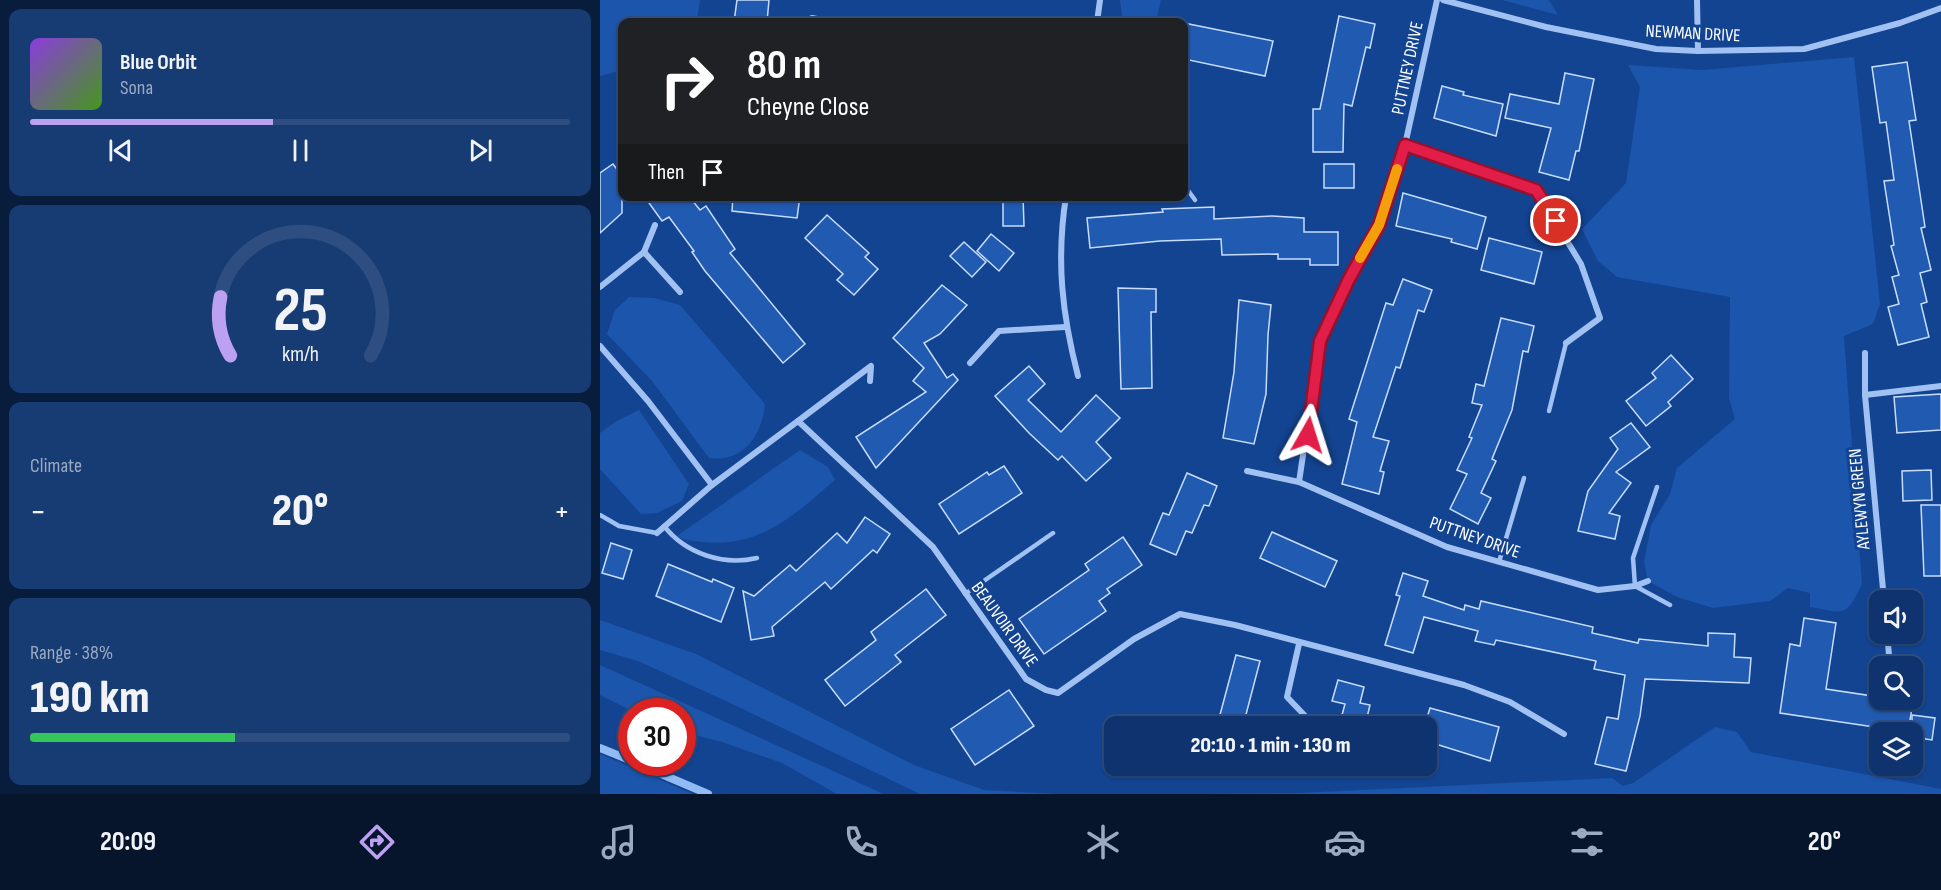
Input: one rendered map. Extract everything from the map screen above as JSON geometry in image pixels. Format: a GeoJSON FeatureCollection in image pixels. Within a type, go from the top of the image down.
{"type":"FeatureCollection","features":[{"type":"Feature","properties":{"kind":"street"},"geometry":{"type":"LineString","coordinates":[[1098,18],[1100,0]]}},
{"type":"Feature","properties":{"kind":"street","name":"PUTTNEY DRIVE"},"geometry":{"type":"LineString","coordinates":[[1299,482],[1320,341],[1349,279],[1379,225],[1405,145],[1437,0]]}},
{"type":"Feature","properties":{"kind":"street","name":"NEWMAN DRIVE"},"geometry":{"type":"LineString","coordinates":[[1443,0],[1546,27],[1656,49],[1698,51],[1804,49],[1900,23],[1941,8]]}},
{"type":"Feature","properties":{"kind":"street"},"geometry":{"type":"LineString","coordinates":[[1697,0],[1698,51]]}},
{"type":"Feature","properties":{"kind":"street"},"geometry":{"type":"LineString","coordinates":[[1405,145],[1536,190],[1581,264],[1600,318],[1566,343]]}},
{"type":"Feature","properties":{"kind":"street"},"geometry":{"type":"LineString","coordinates":[[1066,201],[1060,270],[1065,327],[1078,376]]}},
{"type":"Feature","properties":{"kind":"street"},"geometry":{"type":"LineString","coordinates":[[600,287],[644,252],[655,225]]}},
{"type":"Feature","properties":{"kind":"street"},"geometry":{"type":"LineString","coordinates":[[644,252],[680,292]]}},
{"type":"Feature","properties":{"kind":"street"},"geometry":{"type":"LineString","coordinates":[[970,363],[999,331],[1065,327]]}},
{"type":"Feature","properties":{"kind":"street"},"geometry":{"type":"LineString","coordinates":[[600,346],[648,401],[712,485]]}},
{"type":"Feature","properties":{"kind":"street","name":"AYLEWYN GREEN"},"geometry":{"type":"LineString","coordinates":[[1865,353],[1865,395],[1883,590]]}},
{"type":"Feature","properties":{"kind":"street"},"geometry":{"type":"LineString","coordinates":[[657,533],[712,485],[871,366],[870,381]]}},
{"type":"Feature","properties":{"kind":"street"},"geometry":{"type":"LineString","coordinates":[[1865,395],[1941,386]]}},
{"type":"Feature","properties":{"kind":"street","name":"BEAUVOIR DRIVE"},"geometry":{"type":"LineString","coordinates":[[798,420],[933,547],[1026,680],[1046,690],[1058,693],[1134,639],[1180,614],[1235,625],[1299,644],[1464,685],[1510,702],[1564,734]]}},
{"type":"Feature","properties":{"kind":"street","name":"PUTTNEY DRIVE"},"geometry":{"type":"LineString","coordinates":[[1247,471],[1299,482],[1447,547],[1598,590],[1635,586],[1648,581]]}},
{"type":"Feature","properties":{"kind":"street"},"geometry":{"type":"LineString","coordinates":[[1299,644],[1287,697],[1305,716]]}},
{"type":"Feature","properties":{"kind":"lane"},"geometry":{"type":"LineString","coordinates":[[1188,191],[1194,200]]}},
{"type":"Feature","properties":{"kind":"lane"},"geometry":{"type":"LineString","coordinates":[[1549,411],[1566,343]]}},
{"type":"Feature","properties":{"kind":"lane"},"geometry":{"type":"LineString","coordinates":[[1499,562],[1524,477]]}},
{"type":"Feature","properties":{"kind":"lane"},"geometry":{"type":"LineString","coordinates":[[1657,487],[1632,558],[1635,586],[1670,605]]}},
{"type":"Feature","properties":{"kind":"lane"},"geometry":{"type":"LineString","coordinates":[[600,515],[619,526],[657,533]]}},
{"type":"Feature","properties":{"kind":"lane"},"geometry":{"type":"LineString","coordinates":[[664,526],[678,542],[698,552],[733,562],[758,558]]}},
{"type":"Feature","properties":{"kind":"lane"},"geometry":{"type":"LineString","coordinates":[[965,594],[1053,533]]}},
{"type":"Feature","properties":{"kind":"shaded area"},"geometry":{"type":"Polygon","coordinates":[[[600,0],[700,0],[697,18],[618,18],[618,71],[600,76],[600,0]]]}},
{"type":"Feature","properties":{"kind":"shaded area"},"geometry":{"type":"Polygon","coordinates":[[[1120,0],[1161,0],[1157,18],[1122,18],[1120,0]]]}},
{"type":"Feature","properties":{"kind":"shaded area"},"geometry":{"type":"Polygon","coordinates":[[[1502,0],[1549,0],[1558,15],[1502,0]]]}},
{"type":"Feature","properties":{"kind":"shaded area"},"geometry":{"type":"Polygon","coordinates":[[[1854,57],[1880,304],[1873,324],[1844,336],[1862,584],[1848,608],[1838,611],[1810,607],[1810,593],[1788,588],[1770,601],[1713,608],[1677,597],[1648,581],[1644,562],[1651,525],[1670,494],[1677,468],[1735,419],[1729,399],[1730,297],[1617,277],[1598,261],[1582,229],[1626,183],[1640,87],[1628,65],[1702,70],[1854,57]]]}},
{"type":"Feature","properties":{"kind":"shaded area"},"geometry":{"type":"Polygon","coordinates":[[[629,297],[654,298],[680,305],[765,404],[755,436],[741,451],[732,456],[709,458],[652,381],[607,334],[615,310],[629,297]]]}},
{"type":"Feature","properties":{"kind":"shaded area"},"geometry":{"type":"Polygon","coordinates":[[[639,410],[689,484],[682,501],[657,513],[641,514],[600,469],[600,433],[639,410]]]}},
{"type":"Feature","properties":{"kind":"shaded area"},"geometry":{"type":"Polygon","coordinates":[[[800,450],[828,467],[835,480],[791,517],[760,534],[743,540],[704,542],[677,536],[800,450]]]}},
{"type":"Feature","properties":{"kind":"shaded area"},"geometry":{"type":"Polygon","coordinates":[[[600,620],[696,654],[914,765],[984,790],[1058,794],[920,794],[638,661],[600,650],[600,620]]]}},
{"type":"Feature","properties":{"kind":"shaded area"},"geometry":{"type":"Polygon","coordinates":[[[600,665],[672,698],[618,698],[618,704],[600,695],[600,665]]]}},
{"type":"Feature","properties":{"kind":"shaded area"},"geometry":{"type":"Polygon","coordinates":[[[696,709],[883,794],[837,794],[782,763],[696,735],[696,709]]]}},
{"type":"Feature","properties":{"kind":"shaded area"},"geometry":{"type":"Polygon","coordinates":[[[1715,727],[1737,732],[1751,752],[1941,789],[1941,794],[1186,794],[1299,793],[1612,778],[1623,786],[1633,783],[1715,727]]]}},
{"type":"Feature","properties":{"kind":"shaded area"},"geometry":{"type":"Polygon","coordinates":[[[600,754],[618,762],[618,776],[651,776],[693,794],[600,794],[600,754]]]}},
{"type":"Feature","properties":{"kind":"building"},"geometry":{"type":"Polygon","coordinates":[[[737,0],[769,0],[767,18],[735,18],[737,0]]]}},
{"type":"Feature","properties":{"kind":"building"},"geometry":{"type":"Polygon","coordinates":[[[1339,16],[1375,24],[1370,48],[1366,47],[1352,106],[1344,104],[1343,152],[1313,152],[1313,109],[1320,109],[1339,16]]]}},
{"type":"Feature","properties":{"kind":"building"},"geometry":{"type":"Polygon","coordinates":[[[1188,24],[1273,41],[1265,76],[1188,60],[1188,24]]]}},
{"type":"Feature","properties":{"kind":"building"},"geometry":{"type":"Polygon","coordinates":[[[1907,62],[1916,120],[1909,121],[1925,227],[1921,228],[1931,270],[1920,273],[1927,302],[1921,304],[1929,337],[1898,345],[1888,307],[1899,304],[1892,277],[1899,275],[1891,246],[1894,245],[1884,181],[1894,180],[1886,122],[1880,123],[1872,67],[1907,62]]]}},
{"type":"Feature","properties":{"kind":"building"},"geometry":{"type":"Polygon","coordinates":[[[1565,73],[1594,79],[1579,151],[1576,151],[1569,180],[1539,172],[1551,128],[1505,118],[1510,94],[1559,104],[1565,73]]]}},
{"type":"Feature","properties":{"kind":"building"},"geometry":{"type":"Polygon","coordinates":[[[1442,86],[1464,92],[1463,95],[1503,104],[1496,136],[1434,118],[1442,86]]]}},
{"type":"Feature","properties":{"kind":"building"},"geometry":{"type":"Polygon","coordinates":[[[613,164],[618,171],[618,201],[622,201],[622,213],[600,233],[600,173],[613,164]]]}},
{"type":"Feature","properties":{"kind":"building"},"geometry":{"type":"Polygon","coordinates":[[[1324,164],[1354,164],[1354,188],[1324,188],[1324,164]]]}},
{"type":"Feature","properties":{"kind":"building"},"geometry":{"type":"Polygon","coordinates":[[[1403,193],[1486,217],[1477,249],[1451,242],[1452,239],[1396,226],[1403,193]]]}},
{"type":"Feature","properties":{"kind":"building"},"geometry":{"type":"Polygon","coordinates":[[[648,201],[693,201],[700,210],[706,206],[735,249],[730,253],[805,344],[783,363],[705,271],[692,252],[694,251],[669,217],[662,221],[648,201]]]}},
{"type":"Feature","properties":{"kind":"building"},"geometry":{"type":"Polygon","coordinates":[[[733,201],[799,201],[797,218],[732,211],[733,201]]]}},
{"type":"Feature","properties":{"kind":"building"},"geometry":{"type":"Polygon","coordinates":[[[1003,201],[1023,201],[1024,226],[1003,226],[1003,201]]]}},
{"type":"Feature","properties":{"kind":"building"},"geometry":{"type":"Polygon","coordinates":[[[1214,207],[1214,219],[1272,216],[1304,218],[1304,232],[1338,232],[1338,265],[1310,265],[1310,259],[1278,259],[1278,254],[1222,255],[1221,239],[1160,241],[1090,248],[1087,218],[1163,212],[1162,209],[1214,207]]]}},
{"type":"Feature","properties":{"kind":"building"},"geometry":{"type":"Polygon","coordinates":[[[827,215],[869,253],[865,257],[878,269],[854,295],[837,280],[843,274],[805,238],[827,215]]]}},
{"type":"Feature","properties":{"kind":"building"},"geometry":{"type":"Polygon","coordinates":[[[991,234],[1014,253],[999,271],[977,251],[991,234]]]}},
{"type":"Feature","properties":{"kind":"building"},"geometry":{"type":"Polygon","coordinates":[[[1489,238],[1542,252],[1534,284],[1481,270],[1489,238]]]}},
{"type":"Feature","properties":{"kind":"building"},"geometry":{"type":"Polygon","coordinates":[[[964,242],[986,262],[972,277],[950,256],[964,242]]]}},
{"type":"Feature","properties":{"kind":"building"},"geometry":{"type":"Polygon","coordinates":[[[1403,279],[1432,290],[1424,312],[1418,310],[1400,368],[1396,367],[1373,437],[1389,441],[1380,471],[1384,472],[1379,494],[1342,484],[1357,422],[1349,419],[1386,303],[1393,305],[1403,279]]]}},
{"type":"Feature","properties":{"kind":"building"},"geometry":{"type":"Polygon","coordinates":[[[942,285],[967,305],[940,334],[924,343],[947,378],[953,374],[958,380],[876,468],[856,437],[926,392],[913,381],[924,368],[893,338],[942,285]]]}},
{"type":"Feature","properties":{"kind":"building"},"geometry":{"type":"Polygon","coordinates":[[[1118,288],[1156,289],[1156,312],[1151,312],[1152,388],[1121,389],[1118,288]]]}},
{"type":"Feature","properties":{"kind":"building"},"geometry":{"type":"Polygon","coordinates":[[[1239,300],[1271,305],[1266,394],[1254,444],[1223,438],[1234,372],[1239,300]]]}},
{"type":"Feature","properties":{"kind":"building"},"geometry":{"type":"Polygon","coordinates":[[[1501,318],[1534,326],[1528,352],[1523,351],[1512,410],[1492,459],[1496,461],[1481,493],[1491,498],[1478,524],[1450,509],[1467,474],[1457,470],[1472,438],[1469,437],[1482,405],[1472,403],[1476,384],[1484,386],[1501,318]]]}},
{"type":"Feature","properties":{"kind":"building"},"geometry":{"type":"Polygon","coordinates":[[[1671,355],[1693,379],[1668,402],[1671,406],[1646,426],[1626,401],[1656,378],[1652,373],[1671,355]]]}},
{"type":"Feature","properties":{"kind":"building"},"geometry":{"type":"Polygon","coordinates":[[[1029,366],[1045,384],[1028,400],[1061,432],[1096,395],[1120,418],[1096,442],[1111,458],[1086,481],[1062,456],[1058,460],[1029,433],[995,396],[1029,366]]]}},
{"type":"Feature","properties":{"kind":"building"},"geometry":{"type":"Polygon","coordinates":[[[1941,394],[1941,430],[1897,433],[1894,397],[1941,394]]]}},
{"type":"Feature","properties":{"kind":"building"},"geometry":{"type":"Polygon","coordinates":[[[1631,423],[1650,447],[1616,472],[1631,483],[1609,513],[1620,516],[1615,539],[1578,531],[1588,491],[1618,449],[1610,438],[1631,423]]]}},
{"type":"Feature","properties":{"kind":"building"},"geometry":{"type":"Polygon","coordinates":[[[1004,466],[1022,493],[959,534],[939,504],[987,472],[989,475],[1004,466]]]}},
{"type":"Feature","properties":{"kind":"building"},"geometry":{"type":"Polygon","coordinates":[[[1931,470],[1932,500],[1903,501],[1902,471],[1931,470]]]}},
{"type":"Feature","properties":{"kind":"building"},"geometry":{"type":"Polygon","coordinates":[[[1187,473],[1217,486],[1209,506],[1204,505],[1192,533],[1186,531],[1176,555],[1150,544],[1163,513],[1169,515],[1187,473]]]}},
{"type":"Feature","properties":{"kind":"building"},"geometry":{"type":"Polygon","coordinates":[[[1921,505],[1941,505],[1941,576],[1924,576],[1921,505]]]}},
{"type":"Feature","properties":{"kind":"building"},"geometry":{"type":"Polygon","coordinates":[[[865,517],[890,534],[877,553],[873,550],[831,589],[825,582],[772,627],[774,636],[751,640],[743,591],[754,596],[790,565],[796,571],[837,533],[847,543],[865,517]]]}},
{"type":"Feature","properties":{"kind":"building"},"geometry":{"type":"Polygon","coordinates":[[[1272,532],[1337,561],[1325,587],[1260,558],[1272,532]]]}},
{"type":"Feature","properties":{"kind":"building"},"geometry":{"type":"Polygon","coordinates":[[[1123,537],[1142,565],[1107,589],[1110,593],[1099,601],[1106,611],[1044,654],[1019,619],[1089,570],[1085,564],[1123,537]]]}},
{"type":"Feature","properties":{"kind":"building"},"geometry":{"type":"Polygon","coordinates":[[[611,543],[632,550],[623,579],[602,573],[611,543]]]}},
{"type":"Feature","properties":{"kind":"building"},"geometry":{"type":"Polygon","coordinates":[[[668,564],[712,582],[713,579],[734,588],[721,622],[656,596],[668,564]]]}},
{"type":"Feature","properties":{"kind":"building"},"geometry":{"type":"Polygon","coordinates":[[[1403,573],[1428,581],[1423,596],[1464,610],[1465,605],[1479,609],[1481,601],[1593,627],[1592,633],[1638,643],[1639,639],[1708,646],[1708,633],[1735,634],[1734,657],[1751,658],[1749,683],[1645,679],[1640,716],[1626,771],[1595,764],[1607,717],[1618,719],[1625,675],[1594,669],[1596,661],[1496,640],[1494,645],[1475,641],[1478,631],[1424,617],[1413,653],[1385,645],[1400,596],[1396,595],[1403,573]]]}},
{"type":"Feature","properties":{"kind":"building"},"geometry":{"type":"Polygon","coordinates":[[[926,589],[946,615],[895,655],[901,662],[845,706],[825,680],[876,640],[871,632],[926,589]]]}},
{"type":"Feature","properties":{"kind":"building"},"geometry":{"type":"Polygon","coordinates":[[[1804,618],[1836,623],[1826,689],[1869,695],[1869,710],[1912,710],[1910,722],[1869,722],[1869,726],[1780,713],[1790,644],[1800,646],[1804,618]]]}},
{"type":"Feature","properties":{"kind":"building"},"geometry":{"type":"Polygon","coordinates":[[[1236,655],[1260,661],[1246,716],[1220,716],[1236,655]]]}},
{"type":"Feature","properties":{"kind":"building"},"geometry":{"type":"Polygon","coordinates":[[[1338,680],[1364,687],[1360,703],[1370,705],[1367,716],[1342,716],[1345,704],[1332,701],[1338,680]]]}},
{"type":"Feature","properties":{"kind":"building"},"geometry":{"type":"Polygon","coordinates":[[[1009,690],[1034,726],[975,765],[951,729],[1009,690]]]}},
{"type":"Feature","properties":{"kind":"building"},"geometry":{"type":"Polygon","coordinates":[[[1430,708],[1499,727],[1490,761],[1437,744],[1437,716],[1428,716],[1430,708]]]}},
{"type":"Feature","properties":{"kind":"building"},"geometry":{"type":"Polygon","coordinates":[[[1912,715],[1935,718],[1932,740],[1923,739],[1923,722],[1912,722],[1912,715]]]}},
{"type":"Feature","properties":{"kind":"waterway"},"geometry":{"type":"LineString","coordinates":[[600,748],[618,755]]}},
{"type":"Feature","properties":{"kind":"waterway"},"geometry":{"type":"LineString","coordinates":[[666,776],[708,794]]}},
{"type":"Feature","properties":{"kind":"slow traffic"},"geometry":{"type":"LineString","coordinates":[[1360,258],[1379,225],[1397,169]]}},
{"type":"Feature","properties":{"kind":"route"},"geometry":{"type":"LineString","coordinates":[[1308,435],[1320,341],[1349,279],[1379,225],[1405,145],[1469,165],[1536,190],[1556,221]]}}]}
